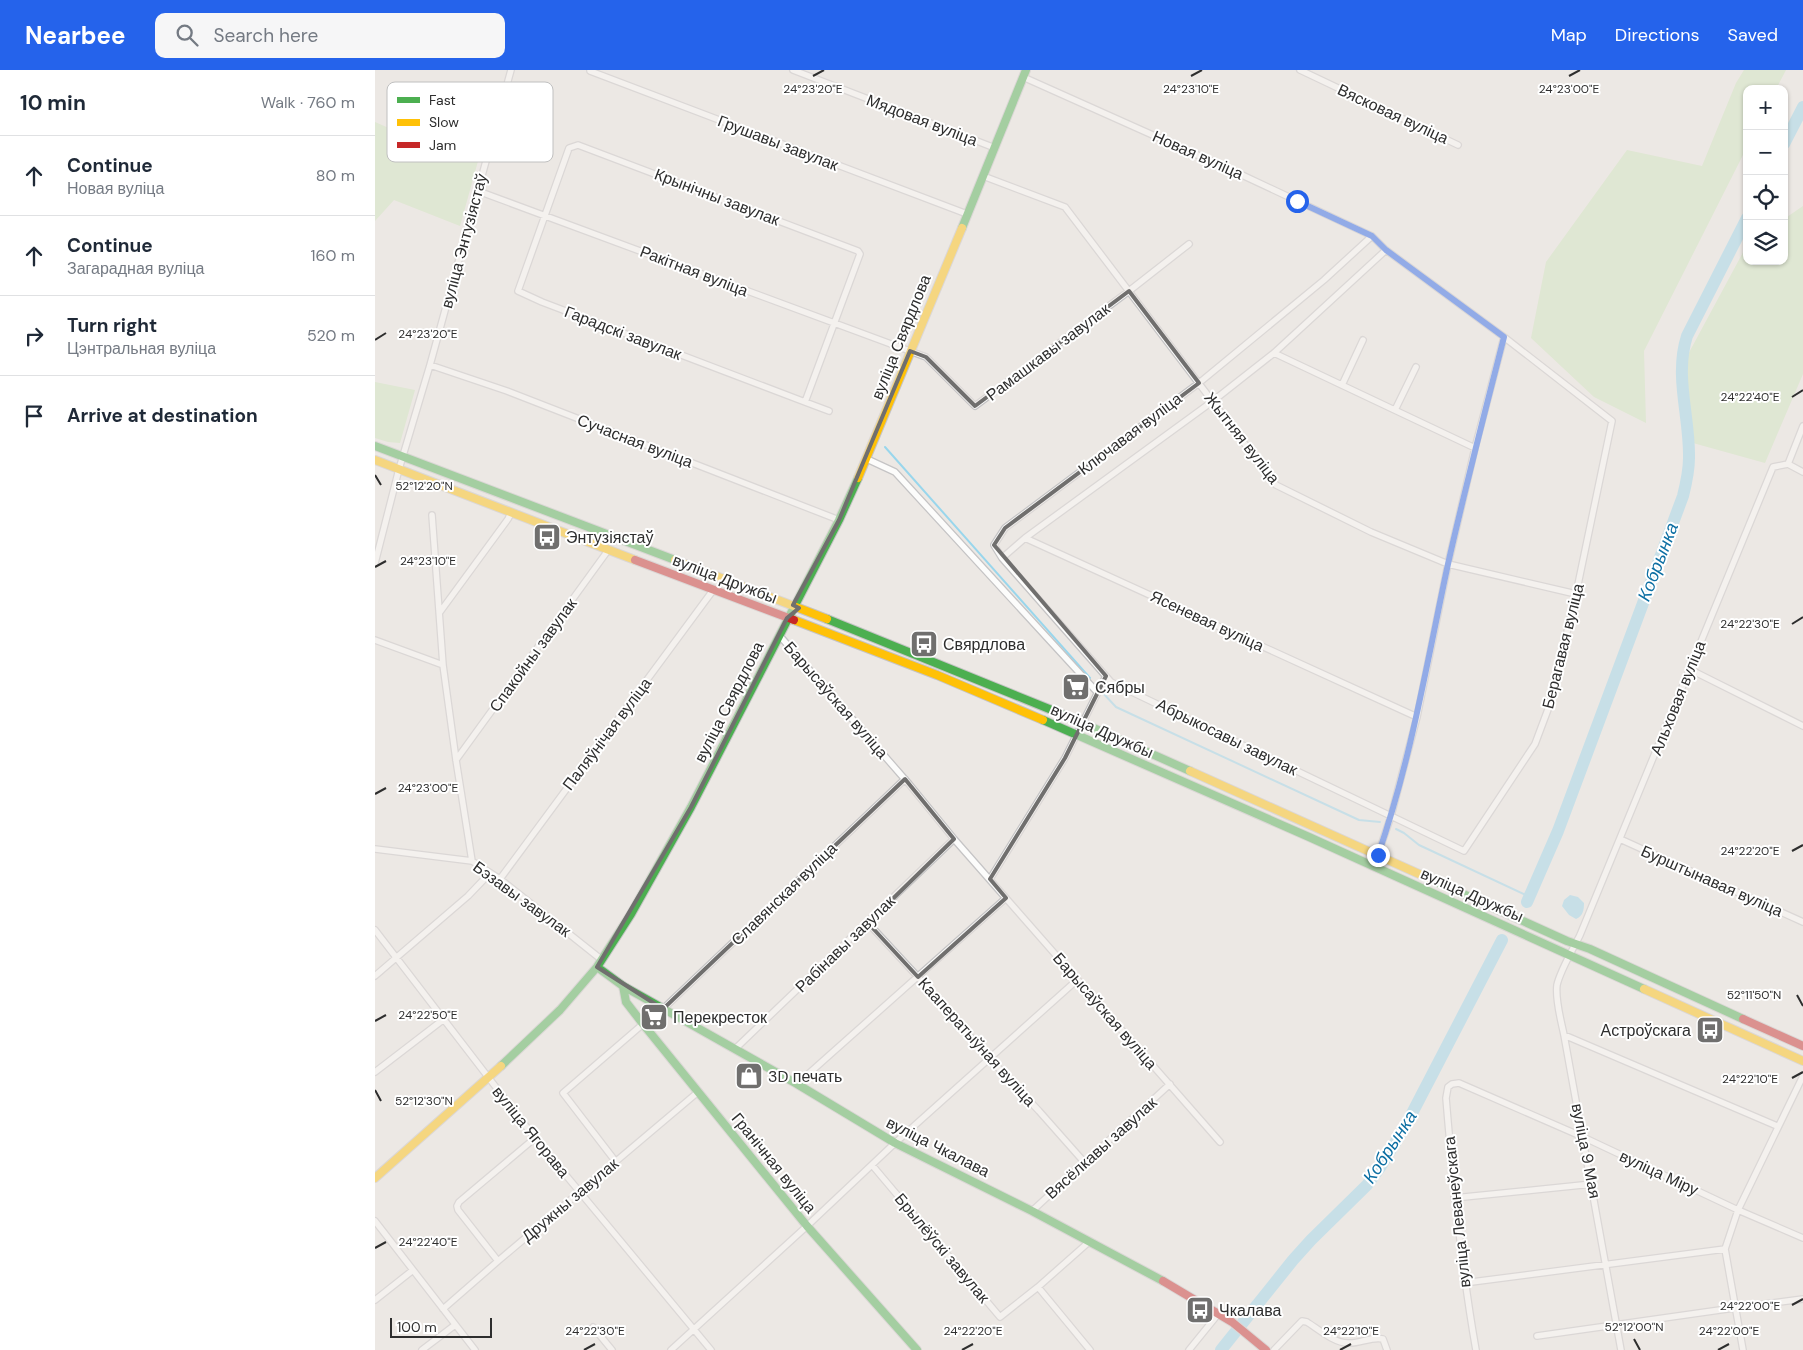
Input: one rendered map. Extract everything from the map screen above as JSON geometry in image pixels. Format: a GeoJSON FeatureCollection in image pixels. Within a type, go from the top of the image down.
{"type":"FeatureCollection","features":[{"type":"Feature","properties":{"kind":"main road","name":"вуліца Свярдлова"},"geometry":{"type":"LineString","coordinates":[[375,1178],[488,1078],[560,1010],[600,964],[631,914],[691,807],[839,520],[867,459],[1025,74]]}},
{"type":"Feature","properties":{"kind":"main road","name":"вуліца Дружбы"},"geometry":{"type":"LineString","coordinates":[[375,446],[941,664],[1378,855],[1803,1046]]}},
{"type":"Feature","properties":{"kind":"main road","name":"вуліца Дружбы"},"geometry":{"type":"LineString","coordinates":[[375,460],[937,675],[1007,704],[1508,926],[1803,1061]]}},
{"type":"Feature","properties":{"kind":"main road"},"geometry":{"type":"LineString","coordinates":[[714,589],[784,610],[793,606]]}},
{"type":"Feature","properties":{"kind":"main road"},"geometry":{"type":"LineString","coordinates":[[787,618],[790,615],[798,614],[834,627],[861,633]]}},
{"type":"Feature","properties":{"kind":"main road"},"geometry":{"type":"LineString","coordinates":[[1007,704],[1034,711],[1071,728],[1082,724]]}},
{"type":"Feature","properties":{"kind":"main road"},"geometry":{"type":"LineString","coordinates":[[1077,734],[1085,731],[1128,748],[1150,754]]}},
{"type":"Feature","properties":{"kind":"main road"},"geometry":{"type":"LineString","coordinates":[[1309,837],[1332,844],[1365,859],[1374,859],[1378,855]]}},
{"type":"Feature","properties":{"kind":"main road"},"geometry":{"type":"LineString","coordinates":[[1508,926],[1533,934],[1564,948],[1569,948],[1576,944]]}},
{"type":"Feature","properties":{"kind":"main road"},"geometry":{"type":"LineString","coordinates":[[1571,955],[1574,952],[1581,951],[1612,965],[1647,977]]}},
{"type":"Feature","properties":{"kind":"main road","name":"вуліца Чкалава"},"geometry":{"type":"LineString","coordinates":[[600,964],[623,986],[797,1084],[895,1142],[1090,1241],[1179,1289],[1232,1322],[1266,1350]]}},
{"type":"Feature","properties":{"kind":"main road","name":"Гранічная вуліца"},"geometry":{"type":"LineString","coordinates":[[623,986],[626,1002],[643,1024],[807,1226],[917,1350]]}},
{"type":"Feature","properties":{"kind":"main road"},"geometry":{"type":"LineString","coordinates":[[1739,1031],[1776,1043],[1803,1055]]}},
{"type":"Feature","properties":{"kind":"street","name":"Грушавы завулак"},"geometry":{"type":"LineString","coordinates":[[590,70],[967,214]]}},
{"type":"Feature","properties":{"kind":"street","name":"Мядовая вуліца"},"geometry":{"type":"LineString","coordinates":[[793,70],[995,148]]}},
{"type":"Feature","properties":{"kind":"street","name":"Вясковая вуліца"},"geometry":{"type":"LineString","coordinates":[[1300,70],[1458,145]]}},
{"type":"Feature","properties":{"kind":"street","name":"Новая вуліца"},"geometry":{"type":"LineString","coordinates":[[1025,74],[1372,236],[1386,250],[1504,337],[1612,421]]}},
{"type":"Feature","properties":{"kind":"street","name":"Крынічны завулак"},"geometry":{"type":"LineString","coordinates":[[545,214],[569,148],[578,145],[587,148],[859,252],[860,254],[835,323]]}},
{"type":"Feature","properties":{"kind":"street","name":"вуліца Энтузіястаў"},"geometry":{"type":"LineString","coordinates":[[403,457],[486,162]]}},
{"type":"Feature","properties":{"kind":"street","name":"Жытняя вуліца"},"geometry":{"type":"LineString","coordinates":[[983,176],[1065,207],[1276,485],[1371,532],[1448,564],[1576,594]]}},
{"type":"Feature","properties":{"kind":"street","name":"Ракітная вуліца"},"geometry":{"type":"LineString","coordinates":[[478,191],[545,214],[910,351]]}},
{"type":"Feature","properties":{"kind":"street","name":"Гарадскі завулак"},"geometry":{"type":"LineString","coordinates":[[545,214],[518,291],[829,411]]}},
{"type":"Feature","properties":{"kind":"street","name":"Ключавая вуліца"},"geometry":{"type":"LineString","coordinates":[[1003,558],[994,545],[1005,528],[1199,383],[1324,280],[1372,236]]}},
{"type":"Feature","properties":{"kind":"street","name":"Рамашкавы завулак"},"geometry":{"type":"LineString","coordinates":[[910,351],[926,357],[975,406],[1189,244]]}},
{"type":"Feature","properties":{"kind":"street","name":"Ключавая вуліца"},"geometry":{"type":"LineString","coordinates":[[1025,538],[1213,402],[1274,353],[1386,250]]}},
{"type":"Feature","properties":{"kind":"street"},"geometry":{"type":"LineString","coordinates":[[805,402],[835,323]]}},
{"type":"Feature","properties":{"kind":"street"},"geometry":{"type":"LineString","coordinates":[[1373,866],[1391,816],[1417,717],[1448,564],[1475,448],[1504,337]]}},
{"type":"Feature","properties":{"kind":"street"},"geometry":{"type":"LineString","coordinates":[[1342,385],[1363,340]]}},
{"type":"Feature","properties":{"kind":"street"},"geometry":{"type":"LineString","coordinates":[[1274,353],[1475,448]]}},
{"type":"Feature","properties":{"kind":"street","name":"Сучасная вуліца"},"geometry":{"type":"LineString","coordinates":[[430,365],[507,391],[839,520]]}},
{"type":"Feature","properties":{"kind":"street"},"geometry":{"type":"LineString","coordinates":[[1395,410],[1416,367]]}},
{"type":"Feature","properties":{"kind":"street","name":"Берагавая вуліца"},"geometry":{"type":"LineString","coordinates":[[1464,851],[1535,744],[1550,704],[1576,594],[1612,421]]}},
{"type":"Feature","properties":{"kind":"street"},"geometry":{"type":"LineString","coordinates":[[1803,426],[1788,464],[1803,472]]}},
{"type":"Feature","properties":{"kind":"street"},"geometry":{"type":"LineString","coordinates":[[375,563],[403,457]]}},
{"type":"Feature","properties":{"kind":"street"},"geometry":{"type":"LineString","coordinates":[[867,459],[895,472],[1097,692]]}},
{"type":"Feature","properties":{"kind":"street","name":"Альховая вуліца"},"geometry":{"type":"LineString","coordinates":[[1571,955],[1773,467],[1788,464]]}},
{"type":"Feature","properties":{"kind":"street"},"geometry":{"type":"LineString","coordinates":[[440,612],[511,513]]}},
{"type":"Feature","properties":{"kind":"street"},"geometry":{"type":"LineString","coordinates":[[432,515],[443,665],[472,861]]}},
{"type":"Feature","properties":{"kind":"street"},"geometry":{"type":"LineString","coordinates":[[1003,558],[1025,538]]}},
{"type":"Feature","properties":{"kind":"street","name":"Ясеневая вуліца"},"geometry":{"type":"LineString","coordinates":[[1025,538],[1417,717]]}},
{"type":"Feature","properties":{"kind":"street","name":"Спакойны завулак"},"geometry":{"type":"LineString","coordinates":[[456,760],[609,549]]}},
{"type":"Feature","properties":{"kind":"street","name":"Абрыкосавы завулак"},"geometry":{"type":"LineString","coordinates":[[1003,558],[1111,682],[1464,851]]}},
{"type":"Feature","properties":{"kind":"street","name":"Паляўнічая вуліца"},"geometry":{"type":"LineString","coordinates":[[500,879],[714,589]]}},
{"type":"Feature","properties":{"kind":"street","name":"Барысаўская вуліца"},"geometry":{"type":"LineString","coordinates":[[779,635],[905,779],[954,840],[1171,1084],[1220,1142]]}},
{"type":"Feature","properties":{"kind":"street"},"geometry":{"type":"LineString","coordinates":[[375,640],[443,665]]}},
{"type":"Feature","properties":{"kind":"street"},"geometry":{"type":"LineString","coordinates":[[1689,669],[1803,726]]}},
{"type":"Feature","properties":{"kind":"street"},"geometry":{"type":"LineString","coordinates":[[990,880],[1049,786],[1106,676]]}},
{"type":"Feature","properties":{"kind":"street","name":"Славянская вуліца"},"geometry":{"type":"LineString","coordinates":[[663,1009],[905,779]]}},
{"type":"Feature","properties":{"kind":"street","name":"Бурштынавая вуліца"},"geometry":{"type":"LineString","coordinates":[[1620,839],[1803,922]]}},
{"type":"Feature","properties":{"kind":"street","name":"Рабінавы завулак"},"geometry":{"type":"LineString","coordinates":[[735,1049],[954,840]]}},
{"type":"Feature","properties":{"kind":"street","name":"Бэзавы завулак"},"geometry":{"type":"LineString","coordinates":[[375,848],[472,861],[500,879],[600,964]]}},
{"type":"Feature","properties":{"kind":"street"},"geometry":{"type":"LineString","coordinates":[[375,976],[468,896],[490,873]]}},
{"type":"Feature","properties":{"kind":"street"},"geometry":{"type":"LineString","coordinates":[[797,1084],[1006,898]]}},
{"type":"Feature","properties":{"kind":"street","name":"Кааператыўная вуліца"},"geometry":{"type":"LineString","coordinates":[[868,923],[1085,1163]]}},
{"type":"Feature","properties":{"kind":"street","name":"вуліца Ягорава"},"geometry":{"type":"LineString","coordinates":[[375,930],[535,1138],[711,1350]]}},
{"type":"Feature","properties":{"kind":"street","name":"вуліца 9 Мая"},"geometry":{"type":"LineString","coordinates":[[1571,955],[1561,973],[1557,986],[1557,998],[1607,1264],[1621,1350]]}},
{"type":"Feature","properties":{"kind":"street"},"geometry":{"type":"LineString","coordinates":[[671,1350],[807,1226],[895,1142],[1077,980]]}},
{"type":"Feature","properties":{"kind":"street"},"geometry":{"type":"LineString","coordinates":[[375,1072],[444,1019]]}},
{"type":"Feature","properties":{"kind":"street"},"geometry":{"type":"LineString","coordinates":[[616,1162],[563,1093],[643,1024]]}},
{"type":"Feature","properties":{"kind":"street"},"geometry":{"type":"LineString","coordinates":[[1564,1035],[1777,1126]]}},
{"type":"Feature","properties":{"kind":"street"},"geometry":{"type":"LineString","coordinates":[[1743,1350],[1725,1249],[1738,1210],[1777,1126],[1803,1076]]}},
{"type":"Feature","properties":{"kind":"street","name":"вуліца Міру"},"geometry":{"type":"LineString","coordinates":[[1459,1083],[1583,1137],[1738,1210],[1803,1238]]}},
{"type":"Feature","properties":{"kind":"street","name":"вуліца Леванеўскага"},"geometry":{"type":"LineString","coordinates":[[1459,1083],[1452,1084],[1446,1092],[1454,1198],[1464,1283],[1476,1350]]}},
{"type":"Feature","properties":{"kind":"street","name":"Вясёлкавы завулак"},"geometry":{"type":"LineString","coordinates":[[1032,1211],[1171,1084]]}},
{"type":"Feature","properties":{"kind":"street","name":"Дружны завулак"},"geometry":{"type":"LineString","coordinates":[[443,1309],[698,1092]]}},
{"type":"Feature","properties":{"kind":"street"},"geometry":{"type":"LineString","coordinates":[[498,1261],[458,1210],[457,1206],[459,1202],[535,1138]]}},
{"type":"Feature","properties":{"kind":"street","name":"Брылёўскі завулак"},"geometry":{"type":"LineString","coordinates":[[872,1165],[1000,1317],[1038,1287],[1090,1241]]}},
{"type":"Feature","properties":{"kind":"street"},"geometry":{"type":"LineString","coordinates":[[1454,1198],[1592,1184]]}},
{"type":"Feature","properties":{"kind":"street"},"geometry":{"type":"LineString","coordinates":[[375,1221],[475,1350]]}},
{"type":"Feature","properties":{"kind":"street"},"geometry":{"type":"LineString","coordinates":[[1464,1283],[1725,1249]]}},
{"type":"Feature","properties":{"kind":"street"},"geometry":{"type":"LineString","coordinates":[[375,1300],[413,1270]]}},
{"type":"Feature","properties":{"kind":"street"},"geometry":{"type":"LineString","coordinates":[[1038,1287],[1090,1350]]}},
{"type":"Feature","properties":{"kind":"street"},"geometry":{"type":"LineString","coordinates":[[1537,1336],[1803,1300]]}},
{"type":"Feature","properties":{"kind":"street"},"geometry":{"type":"LineString","coordinates":[[1189,1350],[1219,1313]]}},
{"type":"Feature","properties":{"kind":"street"},"geometry":{"type":"LineString","coordinates":[[1274,1350],[1302,1321],[1339,1341],[1349,1344],[1378,1338],[1383,1339],[1387,1350]]}},
{"type":"Feature","properties":{"kind":"street"},"geometry":{"type":"LineString","coordinates":[[421,1350],[455,1324]]}},
{"type":"Feature","properties":{"kind":"street"},"geometry":{"type":"LineString","coordinates":[[593,1327],[612,1350]]}},
{"type":"Feature","properties":{"kind":"highlighted area"},"geometry":{"type":"Polygon","coordinates":[[[1129,291],[1199,383],[1005,528],[994,545],[1106,676],[1065,758],[990,879],[1006,898],[918,977],[868,923],[954,839],[905,779],[663,1009],[597,967],[691,807],[787,618],[799,608],[793,605],[839,520],[910,351],[926,357],[975,406],[1129,291]]]}},
{"type":"Feature","properties":{"kind":"green space"},"geometry":{"type":"Polygon","coordinates":[[[1744,70],[1786,70],[1778,85],[1743,85],[1743,155],[1644,351],[1646,423],[1594,397],[1531,338],[1546,262],[1627,150],[1702,166],[1736,83],[1744,70]]]}},
{"type":"Feature","properties":{"kind":"green space"},"geometry":{"type":"Polygon","coordinates":[[[375,122],[387,127],[387,162],[478,162],[460,226],[394,200],[375,221],[375,122]]]}},
{"type":"Feature","properties":{"kind":"green space"},"geometry":{"type":"Polygon","coordinates":[[[1803,206],[1803,374],[1765,463],[1693,443],[1685,360],[1743,252],[1743,265],[1788,265],[1788,216],[1803,206]]]}},
{"type":"Feature","properties":{"kind":"green space"},"geometry":{"type":"Polygon","coordinates":[[[375,382],[415,390],[400,443],[375,438],[375,382]]]}},
{"type":"Feature","properties":{"kind":"water"},"geometry":{"type":"Polygon","coordinates":[[[1570,895],[1578,897],[1584,903],[1583,912],[1576,919],[1569,915],[1562,906],[1564,900],[1570,895]]]}},
{"type":"Feature","properties":{"kind":"waterway","name":"Кобрынка"},"geometry":{"type":"LineString","coordinates":[[1788,136],[1803,107]]}},
{"type":"Feature","properties":{"kind":"waterway","name":"Кобрынка"},"geometry":{"type":"LineString","coordinates":[[1527,902],[1558,831],[1683,496],[1689,458],[1682,381],[1683,351],[1687,336],[1746,220]]}},
{"type":"Feature","properties":{"kind":"waterway"},"geometry":{"type":"LineString","coordinates":[[885,447],[1090,678]]}},
{"type":"Feature","properties":{"kind":"waterway"},"geometry":{"type":"LineString","coordinates":[[1102,692],[1116,707],[1359,820],[1380,822]]}},
{"type":"Feature","properties":{"kind":"waterway"},"geometry":{"type":"LineString","coordinates":[[1396,829],[1419,845],[1530,897]]}},
{"type":"Feature","properties":{"kind":"waterway","name":"Кобрынка"},"geometry":{"type":"LineString","coordinates":[[1221,1350],[1293,1260],[1367,1185],[1381,1166],[1407,1123],[1502,940]]}},
{"type":"Feature","properties":{"kind":"traffic: fast"},"geometry":{"type":"LineString","coordinates":[[962,228],[1026,70]]}},
{"type":"Feature","properties":{"kind":"traffic: fast"},"geometry":{"type":"LineString","coordinates":[[375,446],[675,560]]}},
{"type":"Feature","properties":{"kind":"traffic: fast"},"geometry":{"type":"LineString","coordinates":[[501,1066],[560,1010],[597,967],[631,914],[691,807],[839,520],[858,478]]}},
{"type":"Feature","properties":{"kind":"traffic: fast"},"geometry":{"type":"LineString","coordinates":[[827,619],[1069,717],[1190,771]]}},
{"type":"Feature","properties":{"kind":"traffic: fast"},"geometry":{"type":"LineString","coordinates":[[1043,720],[1309,837],[1644,989]]}},
{"type":"Feature","properties":{"kind":"traffic: fast"},"geometry":{"type":"LineString","coordinates":[[1428,878],[1743,1019]]}},
{"type":"Feature","properties":{"kind":"traffic: fast"},"geometry":{"type":"LineString","coordinates":[[597,967],[623,986],[797,1084],[895,1143],[1032,1211],[1163,1281]]}},
{"type":"Feature","properties":{"kind":"traffic: fast"},"geometry":{"type":"LineString","coordinates":[[623,986],[626,1002],[643,1024],[807,1226],[917,1350]]}},
{"type":"Feature","properties":{"kind":"traffic: slow"},"geometry":{"type":"LineString","coordinates":[[858,478],[962,228]]}},
{"type":"Feature","properties":{"kind":"traffic: slow"},"geometry":{"type":"LineString","coordinates":[[375,460],[635,560]]}},
{"type":"Feature","properties":{"kind":"traffic: slow"},"geometry":{"type":"LineString","coordinates":[[675,560],[827,619]]}},
{"type":"Feature","properties":{"kind":"traffic: slow"},"geometry":{"type":"LineString","coordinates":[[794,620],[937,675],[1043,720]]}},
{"type":"Feature","properties":{"kind":"traffic: slow"},"geometry":{"type":"LineString","coordinates":[[1190,771],[1428,878]]}},
{"type":"Feature","properties":{"kind":"traffic: slow"},"geometry":{"type":"LineString","coordinates":[[1644,989],[1803,1061]]}},
{"type":"Feature","properties":{"kind":"traffic: slow"},"geometry":{"type":"LineString","coordinates":[[375,1178],[501,1066]]}},
{"type":"Feature","properties":{"kind":"traffic: jam"},"geometry":{"type":"LineString","coordinates":[[635,560],[794,620]]}},
{"type":"Feature","properties":{"kind":"traffic: jam"},"geometry":{"type":"LineString","coordinates":[[1743,1019],[1803,1046]]}},
{"type":"Feature","properties":{"kind":"traffic: jam"},"geometry":{"type":"LineString","coordinates":[[1163,1281],[1232,1322],[1266,1350]]}},
{"type":"Feature","properties":{"kind":"place","name":"Энтузіястаў"},"geometry":{"type":"Point","coordinates":[547,537]}},
{"type":"Feature","properties":{"kind":"place","name":"Свярдлова"},"geometry":{"type":"Point","coordinates":[924,644]}},
{"type":"Feature","properties":{"kind":"place","name":"Сябры"},"geometry":{"type":"Point","coordinates":[1076,687]}},
{"type":"Feature","properties":{"kind":"place","name":"Перекресток"},"geometry":{"type":"Point","coordinates":[654,1017]}},
{"type":"Feature","properties":{"kind":"place","name":"Астроўскага"},"geometry":{"type":"Point","coordinates":[1710,1030]}},
{"type":"Feature","properties":{"kind":"place","name":"3D печать"},"geometry":{"type":"Point","coordinates":[749,1076]}},
{"type":"Feature","properties":{"kind":"place","name":"Чкалава"},"geometry":{"type":"Point","coordinates":[1200,1310]}},
{"type":"Feature","properties":{"kind":"route"},"geometry":{"type":"LineString","coordinates":[[1297,201],[1372,236],[1386,250],[1504,337],[1475,448],[1448,564],[1417,717],[1391,816],[1378,855]]}}]}
